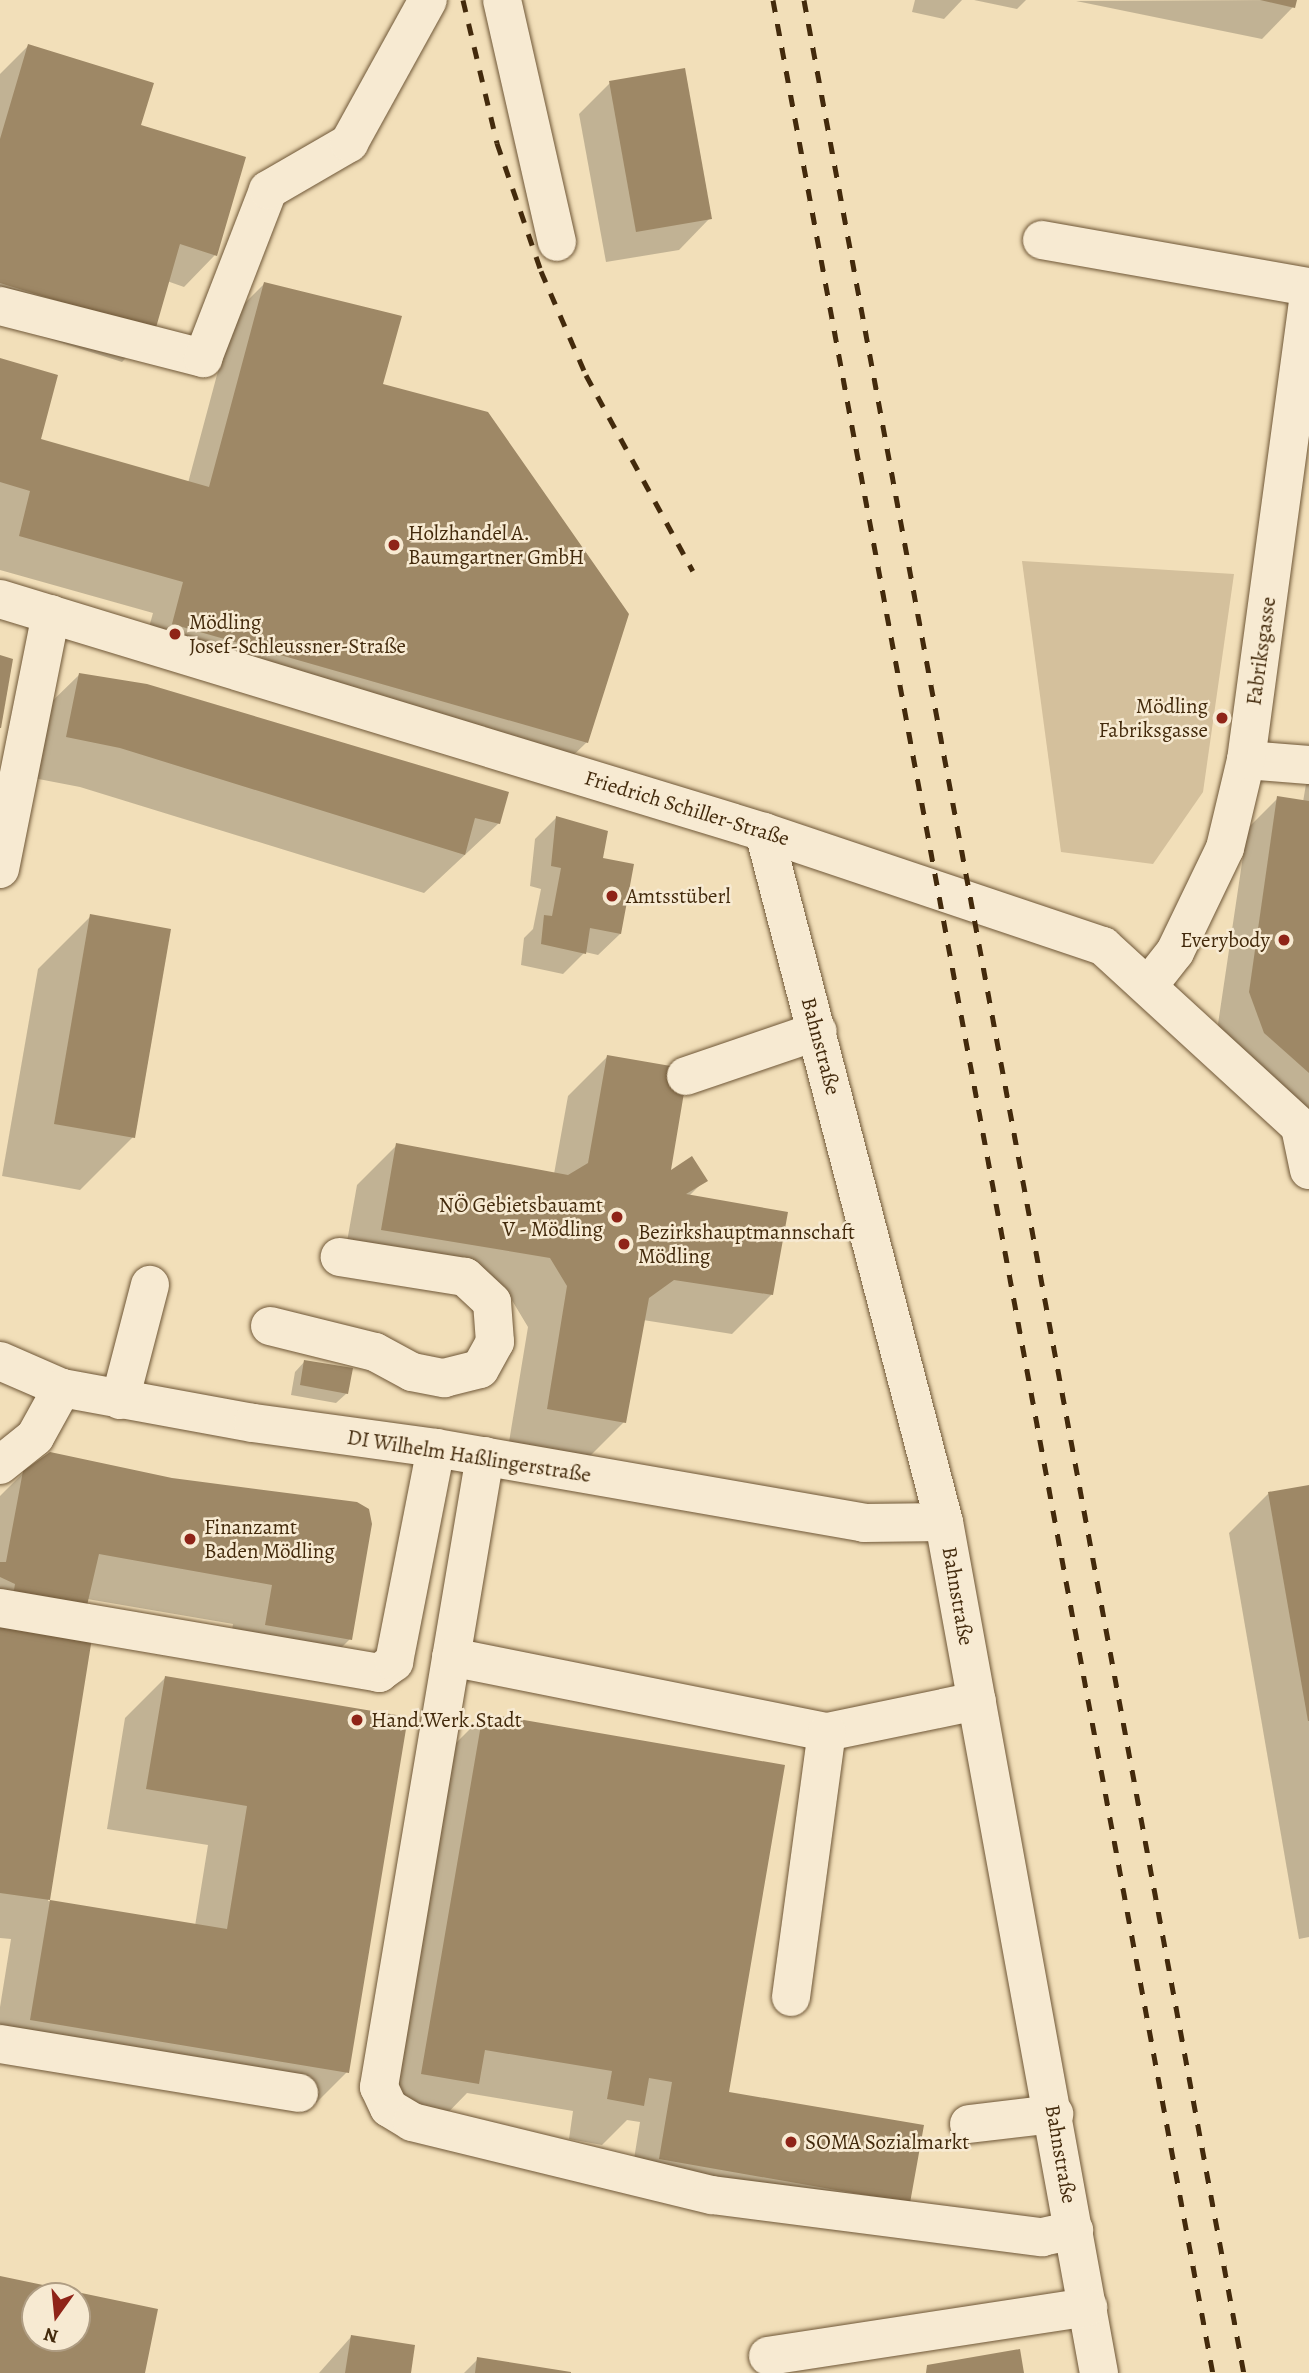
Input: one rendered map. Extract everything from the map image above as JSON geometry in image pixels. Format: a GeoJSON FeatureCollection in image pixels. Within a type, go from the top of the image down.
{"type":"FeatureCollection","features":[{"type":"Feature","properties":{"kind":"street"},"geometry":{"type":"LineString","coordinates":[[0,306],[203,358],[268,190],[349,143],[428,0]]}},
{"type":"Feature","properties":{"kind":"street"},"geometry":{"type":"LineString","coordinates":[[502,0],[557,242]]}},
{"type":"Feature","properties":{"kind":"street"},"geometry":{"type":"LineString","coordinates":[[1042,240],[1309,287]]}},
{"type":"Feature","properties":{"kind":"street","name":"Fabriksgasse"},"geometry":{"type":"LineString","coordinates":[[1149,985],[1175,952],[1226,848],[1246,760],[1296,482],[1309,297]]}},
{"type":"Feature","properties":{"kind":"street","name":"Friedrich Schiller-Straße"},"geometry":{"type":"LineString","coordinates":[[0,599],[764,832],[1103,946],[1149,985],[1305,1131]]}},
{"type":"Feature","properties":{"kind":"street"},"geometry":{"type":"LineString","coordinates":[[0,869],[51,614]]}},
{"type":"Feature","properties":{"kind":"street"},"geometry":{"type":"LineString","coordinates":[[1246,760],[1309,765]]}},
{"type":"Feature","properties":{"kind":"street","name":"Bahnstraße"},"geometry":{"type":"LineString","coordinates":[[764,832],[944,1522],[1054,2114],[1099,2373]]}},
{"type":"Feature","properties":{"kind":"street"},"geometry":{"type":"LineString","coordinates":[[686,1076],[818,1031]]}},
{"type":"Feature","properties":{"kind":"street"},"geometry":{"type":"LineString","coordinates":[[1305,1131],[1309,1170]]}},
{"type":"Feature","properties":{"kind":"street"},"geometry":{"type":"LineString","coordinates":[[270,1326],[375,1352],[412,1372],[444,1378],[480,1369],[495,1342],[492,1303],[465,1277],[340,1257]]}},
{"type":"Feature","properties":{"kind":"street"},"geometry":{"type":"LineString","coordinates":[[120,1400],[150,1284]]}},
{"type":"Feature","properties":{"kind":"street","name":"DI Wilhelm Haßlingerstraße"},"geometry":{"type":"LineString","coordinates":[[0,1361],[62,1388],[120,1400],[485,1456],[864,1523],[944,1522]]}},
{"type":"Feature","properties":{"kind":"street"},"geometry":{"type":"LineString","coordinates":[[0,1465],[35,1437],[62,1388]]}},
{"type":"Feature","properties":{"kind":"street"},"geometry":{"type":"LineString","coordinates":[[0,1608],[379,1674],[394,1662],[436,1448]]}},
{"type":"Feature","properties":{"kind":"street"},"geometry":{"type":"LineString","coordinates":[[485,1456],[379,2087],[388,2109],[412,2122],[712,2195],[1042,2236],[1074,2230]]}},
{"type":"Feature","properties":{"kind":"street"},"geometry":{"type":"LineString","coordinates":[[451,1657],[827,1731],[977,1701]]}},
{"type":"Feature","properties":{"kind":"street"},"geometry":{"type":"LineString","coordinates":[[791,1997],[827,1731]]}},
{"type":"Feature","properties":{"kind":"street"},"geometry":{"type":"LineString","coordinates":[[0,2045],[299,2093]]}},
{"type":"Feature","properties":{"kind":"street"},"geometry":{"type":"LineString","coordinates":[[969,2124],[1054,2114]]}},
{"type":"Feature","properties":{"kind":"street"},"geometry":{"type":"LineString","coordinates":[[768,2356],[1088,2307]]}},
{"type":"Feature","properties":{"kind":"shaded area"},"geometry":{"type":"Polygon","coordinates":[[[1022,561],[1234,574],[1203,792],[1153,864],[1061,852],[1022,561]]]}},
{"type":"Feature","properties":{"kind":"building"},"geometry":{"type":"Polygon","coordinates":[[[1260,0],[1297,0],[1295,8],[1260,0]]]}},
{"type":"Feature","properties":{"kind":"building"},"geometry":{"type":"Polygon","coordinates":[[[28,44],[154,83],[141,125],[246,157],[217,256],[180,244],[155,331],[0,283],[0,139],[28,44]]]}},
{"type":"Feature","properties":{"kind":"building"},"geometry":{"type":"Polygon","coordinates":[[[685,68],[712,219],[636,232],[609,81],[685,68]]]}},
{"type":"Feature","properties":{"kind":"building"},"geometry":{"type":"Polygon","coordinates":[[[264,282],[402,316],[383,384],[488,412],[629,614],[588,743],[172,624],[183,582],[19,536],[30,491],[0,482],[0,358],[58,375],[41,439],[209,487],[264,282]]]}},
{"type":"Feature","properties":{"kind":"building"},"geometry":{"type":"Polygon","coordinates":[[[0,655],[13,659],[1,728],[0,728],[0,655]]]}},
{"type":"Feature","properties":{"kind":"building"},"geometry":{"type":"Polygon","coordinates":[[[79,673],[147,684],[509,792],[500,824],[475,818],[465,855],[120,748],[66,737],[79,673]]]}},
{"type":"Feature","properties":{"kind":"building"},"geometry":{"type":"Polygon","coordinates":[[[1277,796],[1309,801],[1309,1073],[1264,1033],[1249,992],[1277,796]]]}},
{"type":"Feature","properties":{"kind":"building"},"geometry":{"type":"Polygon","coordinates":[[[556,816],[608,831],[603,858],[634,864],[621,934],[590,928],[586,954],[541,944],[544,915],[552,916],[561,868],[551,866],[556,816]]]}},
{"type":"Feature","properties":{"kind":"building"},"geometry":{"type":"Polygon","coordinates":[[[90,914],[171,929],[135,1138],[54,1124],[90,914]]]}},
{"type":"Feature","properties":{"kind":"building","name":"Bezirkshauptmannschaft Mödling"},"geometry":{"type":"Polygon","coordinates":[[[607,1055],[688,1069],[671,1170],[692,1156],[708,1181],[686,1194],[788,1212],[773,1295],[674,1280],[649,1298],[626,1423],[547,1409],[567,1286],[550,1258],[381,1230],[396,1143],[568,1175],[588,1163],[607,1055]]]}},
{"type":"Feature","properties":{"kind":"building"},"geometry":{"type":"Polygon","coordinates":[[[304,1360],[353,1368],[348,1394],[300,1385],[304,1360]]]}},
{"type":"Feature","properties":{"kind":"building","name":"Finanzamt Baden Mödling"},"geometry":{"type":"Polygon","coordinates":[[[50,1452],[172,1478],[357,1502],[369,1509],[372,1524],[352,1640],[265,1625],[272,1585],[99,1554],[85,1614],[13,1596],[15,1584],[0,1577],[0,1562],[6,1562],[23,1471],[50,1452]]]}},
{"type":"Feature","properties":{"kind":"building"},"geometry":{"type":"Polygon","coordinates":[[[1309,1485],[1309,1721],[1308,1721],[1268,1492],[1309,1485]]]}},
{"type":"Feature","properties":{"kind":"building"},"geometry":{"type":"Polygon","coordinates":[[[0,1624],[92,1638],[50,1900],[0,1893],[0,1624]]]}},
{"type":"Feature","properties":{"kind":"building"},"geometry":{"type":"Polygon","coordinates":[[[165,1676],[408,1717],[349,2073],[30,2020],[50,1900],[227,1929],[247,1806],[146,1789],[165,1676]]]}},
{"type":"Feature","properties":{"kind":"building"},"geometry":{"type":"Polygon","coordinates":[[[483,1713],[785,1765],[729,2092],[924,2125],[910,2203],[659,2159],[672,2082],[649,2078],[644,2106],[607,2099],[612,2071],[485,2050],[479,2084],[421,2074],[483,1713]]]}},
{"type":"Feature","properties":{"kind":"building"},"geometry":{"type":"Polygon","coordinates":[[[0,2276],[29,2282],[21,2282],[21,2352],[91,2352],[91,2295],[158,2309],[145,2373],[0,2373],[0,2276]]]}},
{"type":"Feature","properties":{"kind":"building"},"geometry":{"type":"Polygon","coordinates":[[[351,2335],[415,2345],[411,2373],[345,2373],[351,2335]]]}},
{"type":"Feature","properties":{"kind":"building"},"geometry":{"type":"Polygon","coordinates":[[[1020,2349],[1024,2373],[926,2373],[927,2365],[1020,2349]]]}},
{"type":"Feature","properties":{"kind":"building"},"geometry":{"type":"Polygon","coordinates":[[[477,2357],[571,2372],[571,2373],[475,2373],[477,2357]]]}},
{"type":"Feature","properties":{"kind":"railway"},"geometry":{"type":"LineString","coordinates":[[463,0],[497,143],[541,271],[586,375],[693,571]]}},
{"type":"Feature","properties":{"kind":"railway"},"geometry":{"type":"LineString","coordinates":[[773,0],[1213,2373]]}},
{"type":"Feature","properties":{"kind":"railway"},"geometry":{"type":"LineString","coordinates":[[804,0],[1244,2373]]}},
{"type":"Feature","properties":{"kind":"place","name":"Holzhandel A. Baumgartner GmbH"},"geometry":{"type":"Point","coordinates":[394,545]}},
{"type":"Feature","properties":{"kind":"place","name":"Mödling Josef-Schleussner-Straße"},"geometry":{"type":"Point","coordinates":[175,634]}},
{"type":"Feature","properties":{"kind":"place","name":"Mödling Fabriksgasse"},"geometry":{"type":"Point","coordinates":[1222,718]}},
{"type":"Feature","properties":{"kind":"place","name":"Amtsstüberl"},"geometry":{"type":"Point","coordinates":[612,896]}},
{"type":"Feature","properties":{"kind":"place","name":"Everybody"},"geometry":{"type":"Point","coordinates":[1284,940]}},
{"type":"Feature","properties":{"kind":"place","name":"NÖ Gebietsbauamt V - Mödling"},"geometry":{"type":"Point","coordinates":[617,1217]}},
{"type":"Feature","properties":{"kind":"place","name":"Bezirkshauptmannschaft Mödling"},"geometry":{"type":"Point","coordinates":[624,1244]}},
{"type":"Feature","properties":{"kind":"place","name":"Finanzamt Baden Mödling"},"geometry":{"type":"Point","coordinates":[190,1539]}},
{"type":"Feature","properties":{"kind":"place","name":"Hand.Werk.Stadt"},"geometry":{"type":"Point","coordinates":[357,1720]}},
{"type":"Feature","properties":{"kind":"place","name":"SOMA Sozialmarkt"},"geometry":{"type":"Point","coordinates":[791,2142]}}]}
